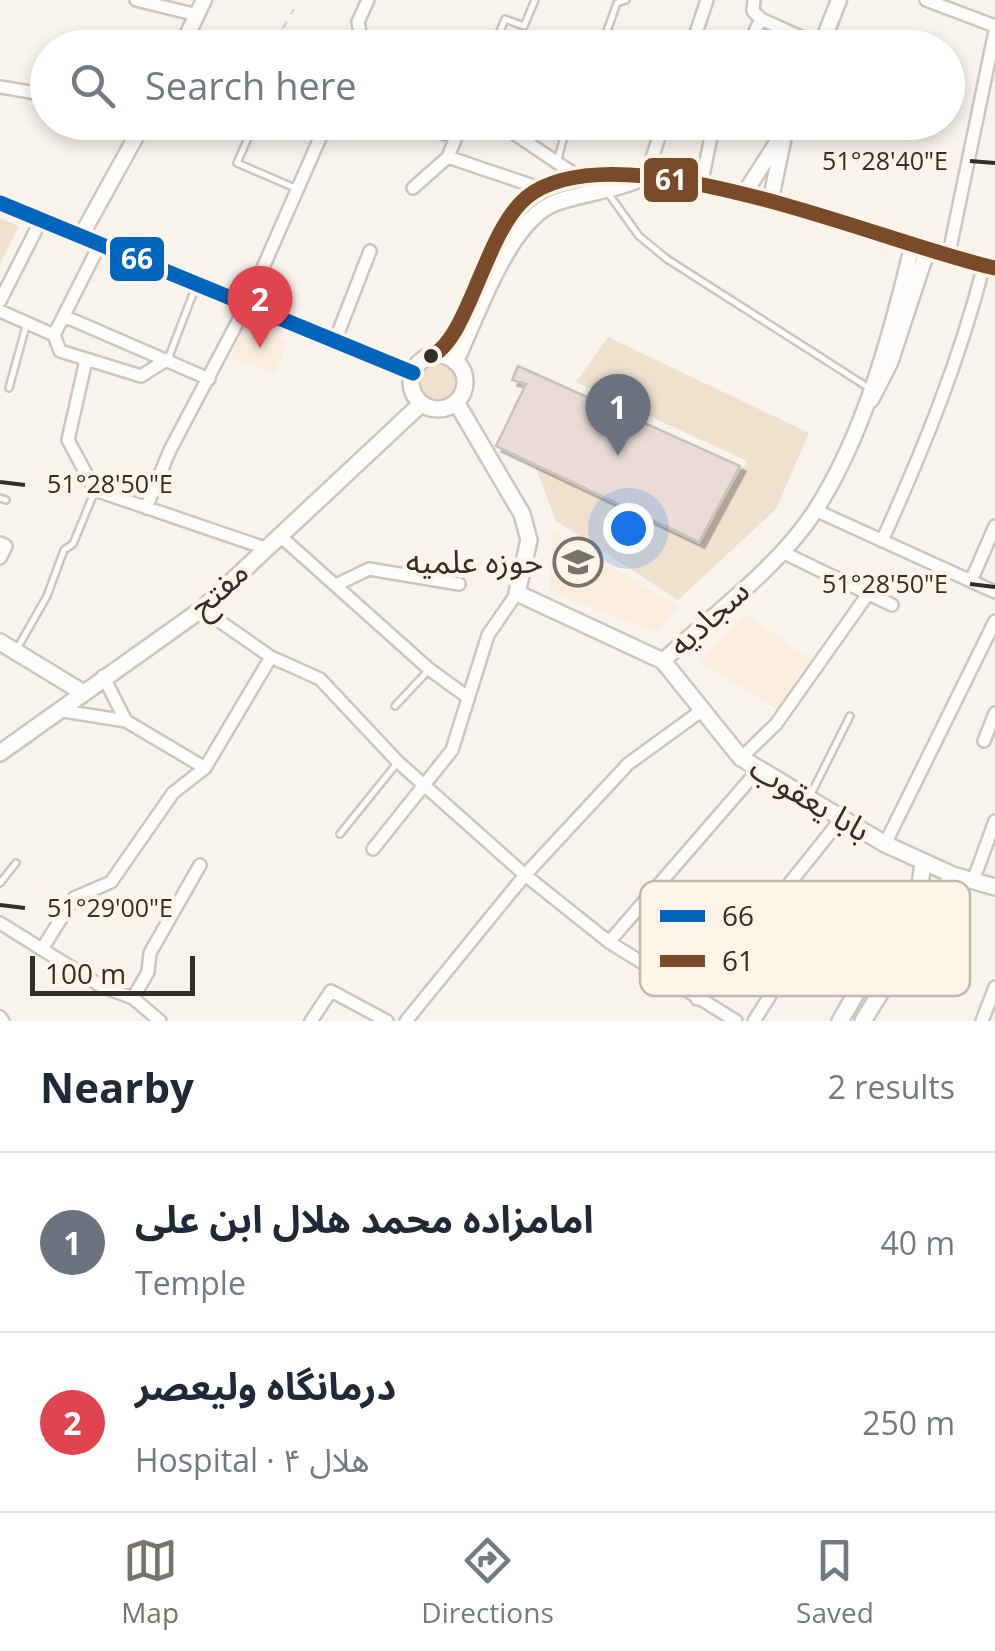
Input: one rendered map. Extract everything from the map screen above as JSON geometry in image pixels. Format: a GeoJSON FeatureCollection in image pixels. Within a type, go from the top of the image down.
{"type":"FeatureCollection","features":[{"type":"Feature","properties":{"kind":"main road"},"geometry":{"type":"LineString","coordinates":[[646,176],[554,203],[516,234],[456,362],[464,386],[456,402],[439,410],[421,404],[412,390],[413,372],[450,342],[502,228],[526,197],[580,178],[620,171],[702,182],[948,258],[990,267]]}},
{"type":"Feature","properties":{"kind":"main road"},"geometry":{"type":"LineString","coordinates":[[0,203],[413,372]]}},
{"type":"Feature","properties":{"kind":"main road"},"geometry":{"type":"LineString","coordinates":[[431,356],[456,362]]}},
{"type":"Feature","properties":{"kind":"main road"},"geometry":{"type":"LineString","coordinates":[[456,402],[522,514],[529,540],[517,593]]}},
{"type":"Feature","properties":{"kind":"main road","name":"مفتح"},"geometry":{"type":"LineString","coordinates":[[0,753],[202,608],[421,404]]}},
{"type":"Feature","properties":{"kind":"main road","name":"سجادیه"},"geometry":{"type":"LineString","coordinates":[[517,593],[663,660]]}},
{"type":"Feature","properties":{"kind":"main road"},"geometry":{"type":"LineString","coordinates":[[0,642],[82,692]]}},
{"type":"Feature","properties":{"kind":"main road","name":"بابا یعقوب"},"geometry":{"type":"LineString","coordinates":[[663,660],[741,758],[922,863],[995,888]]}},
{"type":"Feature","properties":{"kind":"main road"},"geometry":{"type":"LineString","coordinates":[[920,881],[922,863]]}},
{"type":"Feature","properties":{"kind":"main road"},"geometry":{"type":"LineString","coordinates":[[949,881],[953,875]]}},
{"type":"Feature","properties":{"kind":"main road"},"geometry":{"type":"LineString","coordinates":[[840,1021],[855,996]]}},
{"type":"Feature","properties":{"kind":"main road"},"geometry":{"type":"LineString","coordinates":[[864,1021],[879,996]]}},
{"type":"Feature","properties":{"kind":"street"},"geometry":{"type":"LineString","coordinates":[[136,0],[197,16]]}},
{"type":"Feature","properties":{"kind":"street"},"geometry":{"type":"LineString","coordinates":[[190,30],[204,0]]}},
{"type":"Feature","properties":{"kind":"street"},"geometry":{"type":"LineString","coordinates":[[359,30],[368,0]]}},
{"type":"Feature","properties":{"kind":"street"},"geometry":{"type":"LineString","coordinates":[[696,30],[707,0]]}},
{"type":"Feature","properties":{"kind":"street"},"geometry":{"type":"LineString","coordinates":[[754,0],[753,11],[761,19],[784,30]]}},
{"type":"Feature","properties":{"kind":"street"},"geometry":{"type":"LineString","coordinates":[[827,30],[839,0]]}},
{"type":"Feature","properties":{"kind":"street"},"geometry":{"type":"LineString","coordinates":[[926,0],[995,28],[948,258]]}},
{"type":"Feature","properties":{"kind":"street"},"geometry":{"type":"LineString","coordinates":[[756,30],[761,19]]}},
{"type":"Feature","properties":{"kind":"street"},"geometry":{"type":"LineString","coordinates":[[0,87],[30,92]]}},
{"type":"Feature","properties":{"kind":"street"},"geometry":{"type":"LineString","coordinates":[[81,236],[132,140]]}},
{"type":"Feature","properties":{"kind":"street"},"geometry":{"type":"LineString","coordinates":[[146,508],[170,450],[247,304],[318,140]]}},
{"type":"Feature","properties":{"kind":"street"},"geometry":{"type":"LineString","coordinates":[[413,188],[448,157],[455,140]]}},
{"type":"Feature","properties":{"kind":"street"},"geometry":{"type":"LineString","coordinates":[[524,140],[580,178]]}},
{"type":"Feature","properties":{"kind":"street"},"geometry":{"type":"LineString","coordinates":[[646,176],[658,140]]}},
{"type":"Feature","properties":{"kind":"street"},"geometry":{"type":"LineString","coordinates":[[702,182],[710,140]]}},
{"type":"Feature","properties":{"kind":"street"},"geometry":{"type":"LineString","coordinates":[[744,194],[778,140]]}},
{"type":"Feature","properties":{"kind":"street"},"geometry":{"type":"LineString","coordinates":[[770,202],[783,140]]}},
{"type":"Feature","properties":{"kind":"street"},"geometry":{"type":"LineString","coordinates":[[448,157],[542,189]]}},
{"type":"Feature","properties":{"kind":"street"},"geometry":{"type":"LineString","coordinates":[[0,301],[41,220]]}},
{"type":"Feature","properties":{"kind":"street"},"geometry":{"type":"LineString","coordinates":[[54,335],[100,244]]}},
{"type":"Feature","properties":{"kind":"street"},"geometry":{"type":"LineString","coordinates":[[864,408],[890,363],[920,249]]}},
{"type":"Feature","properties":{"kind":"street","name":"سجادیه"},"geometry":{"type":"LineString","coordinates":[[663,660],[782,552],[815,510],[864,408],[920,249]]}},
{"type":"Feature","properties":{"kind":"street"},"geometry":{"type":"LineString","coordinates":[[335,341],[370,252]]}},
{"type":"Feature","properties":{"kind":"street"},"geometry":{"type":"LineString","coordinates":[[882,541],[931,433],[990,267]]}},
{"type":"Feature","properties":{"kind":"street"},"geometry":{"type":"LineString","coordinates":[[0,311],[54,335],[60,351],[140,376],[168,359]]}},
{"type":"Feature","properties":{"kind":"street"},"geometry":{"type":"LineString","coordinates":[[66,316],[208,379]]}},
{"type":"Feature","properties":{"kind":"street"},"geometry":{"type":"LineString","coordinates":[[86,360],[68,440],[95,490],[265,548]]}},
{"type":"Feature","properties":{"kind":"street"},"geometry":{"type":"LineString","coordinates":[[815,510],[995,592]]}},
{"type":"Feature","properties":{"kind":"street"},"geometry":{"type":"LineString","coordinates":[[971,581],[995,526]]}},
{"type":"Feature","properties":{"kind":"street"},"geometry":{"type":"LineString","coordinates":[[279,535],[429,670],[466,696]]}},
{"type":"Feature","properties":{"kind":"street"},"geometry":{"type":"LineString","coordinates":[[0,544],[6,546],[0,558]]}},
{"type":"Feature","properties":{"kind":"street"},"geometry":{"type":"LineString","coordinates":[[782,552],[892,605]]}},
{"type":"Feature","properties":{"kind":"street"},"geometry":{"type":"LineString","coordinates":[[336,585],[370,568],[459,584]]}},
{"type":"Feature","properties":{"kind":"street"},"geometry":{"type":"LineString","coordinates":[[373,849],[452,750],[488,635],[517,593]]}},
{"type":"Feature","properties":{"kind":"street"},"geometry":{"type":"LineString","coordinates":[[741,758],[776,724],[868,594]]}},
{"type":"Feature","properties":{"kind":"street"},"geometry":{"type":"LineString","coordinates":[[202,608],[271,658],[320,679],[398,762],[425,782],[525,875],[640,962]]}},
{"type":"Feature","properties":{"kind":"street"},"geometry":{"type":"LineString","coordinates":[[885,844],[995,621]]}},
{"type":"Feature","properties":{"kind":"street"},"geometry":{"type":"LineString","coordinates":[[42,949],[74,898],[110,882],[173,793],[205,768],[271,658]]}},
{"type":"Feature","properties":{"kind":"street"},"geometry":{"type":"LineString","coordinates":[[103,676],[126,721]]}},
{"type":"Feature","properties":{"kind":"street"},"geometry":{"type":"LineString","coordinates":[[58,710],[126,721],[205,768]]}},
{"type":"Feature","properties":{"kind":"street"},"geometry":{"type":"LineString","coordinates":[[406,1021],[525,875],[628,764],[701,710]]}},
{"type":"Feature","properties":{"kind":"street"},"geometry":{"type":"LineString","coordinates":[[984,741],[995,713]]}},
{"type":"Feature","properties":{"kind":"street"},"geometry":{"type":"LineString","coordinates":[[662,881],[759,768]]}},
{"type":"Feature","properties":{"kind":"street"},"geometry":{"type":"LineString","coordinates":[[792,881],[842,818]]}},
{"type":"Feature","properties":{"kind":"street"},"geometry":{"type":"LineString","coordinates":[[973,881],[995,821]]}},
{"type":"Feature","properties":{"kind":"street"},"geometry":{"type":"LineString","coordinates":[[134,998],[148,972],[150,953],[200,864]]}},
{"type":"Feature","properties":{"kind":"street"},"geometry":{"type":"LineString","coordinates":[[610,942],[640,907]]}},
{"type":"Feature","properties":{"kind":"street"},"geometry":{"type":"LineString","coordinates":[[0,923],[101,986],[134,998],[160,1021]]}},
{"type":"Feature","properties":{"kind":"street"},"geometry":{"type":"LineString","coordinates":[[982,1021],[995,986]]}},
{"type":"Feature","properties":{"kind":"street"},"geometry":{"type":"LineString","coordinates":[[311,1021],[331,991],[387,1021]]}},
{"type":"Feature","properties":{"kind":"street"},"geometry":{"type":"LineString","coordinates":[[691,996],[736,1021]]}},
{"type":"Feature","properties":{"kind":"street"},"geometry":{"type":"LineString","coordinates":[[697,1000],[700,996]]}},
{"type":"Feature","properties":{"kind":"street"},"geometry":{"type":"LineString","coordinates":[[754,1021],[770,996]]}},
{"type":"Feature","properties":{"kind":"lane"},"geometry":{"type":"LineString","coordinates":[[500,30],[505,19],[524,26],[535,0]]}},
{"type":"Feature","properties":{"kind":"lane"},"geometry":{"type":"LineString","coordinates":[[609,30],[618,3],[626,0]]}},
{"type":"Feature","properties":{"kind":"lane"},"geometry":{"type":"LineString","coordinates":[[248,140],[237,163],[295,188]]}},
{"type":"Feature","properties":{"kind":"lane"},"geometry":{"type":"LineString","coordinates":[[557,162],[563,140]]}},
{"type":"Feature","properties":{"kind":"lane"},"geometry":{"type":"LineString","coordinates":[[606,190],[639,236],[667,259],[869,388]]}},
{"type":"Feature","properties":{"kind":"lane"},"geometry":{"type":"LineString","coordinates":[[168,359],[197,284]]}},
{"type":"Feature","properties":{"kind":"lane"},"geometry":{"type":"LineString","coordinates":[[9,388],[27,324]]}},
{"type":"Feature","properties":{"kind":"lane"},"geometry":{"type":"LineString","coordinates":[[16,650],[47,596],[64,550],[73,544],[95,490]]}},
{"type":"Feature","properties":{"kind":"lane"},"geometry":{"type":"LineString","coordinates":[[395,706],[429,670]]}},
{"type":"Feature","properties":{"kind":"lane"},"geometry":{"type":"LineString","coordinates":[[808,798],[850,716]]}},
{"type":"Feature","properties":{"kind":"lane"},"geometry":{"type":"LineString","coordinates":[[340,834],[398,762]]}},
{"type":"Feature","properties":{"kind":"lane"},"geometry":{"type":"LineString","coordinates":[[0,883],[16,862]]}},
{"type":"Feature","properties":{"kind":"path"},"geometry":{"type":"LineString","coordinates":[[281,30],[294,9]]}},
{"type":"Feature","properties":{"kind":"shaded area"},"geometry":{"type":"Polygon","coordinates":[[[0,218],[19,226],[0,264],[0,218]]]}},
{"type":"Feature","properties":{"kind":"shaded area"},"geometry":{"type":"Polygon","coordinates":[[[245,323],[288,340],[275,374],[231,357],[245,323]]]}},
{"type":"Feature","properties":{"kind":"shaded area"},"geometry":{"type":"Polygon","coordinates":[[[608,337],[809,433],[776,509],[678,600],[556,521],[534,463],[698,542],[747,461],[576,382],[608,337]]]}},
{"type":"Feature","properties":{"kind":"shaded area"},"geometry":{"type":"Polygon","coordinates":[[[438,360],[454,367],[461,383],[454,399],[438,406],[422,399],[415,383],[422,367],[438,360]]]}},
{"type":"Feature","properties":{"kind":"shaded area","name":"حوزه علمیه"},"geometry":{"type":"Polygon","coordinates":[[[553,532],[679,606],[658,633],[549,592],[553,532]]]}},
{"type":"Feature","properties":{"kind":"shaded area"},"geometry":{"type":"Polygon","coordinates":[[[745,614],[810,659],[778,710],[699,662],[745,614]]]}},
{"type":"Feature","properties":{"kind":"building"},"geometry":{"type":"Polygon","coordinates":[[[518,366],[740,466],[699,542],[496,446],[526,384],[512,380],[518,366]]]}},
{"type":"Feature","properties":{"kind":"transit line","name":"61"},"geometry":{"type":"LineString","coordinates":[[431,356],[456,329],[512,213],[527,197],[569,178],[623,174],[686,182],[824,216],[995,268]]}},
{"type":"Feature","properties":{"kind":"transit line","name":"66"},"geometry":{"type":"LineString","coordinates":[[0,203],[413,373]]}},
{"type":"Feature","properties":{"kind":"place","name":"درمانگاه ولیعصر"},"geometry":{"type":"Point","coordinates":[260,348]}},
{"type":"Feature","properties":{"kind":"place","name":"امامزاده محمد هلال ابن علی"},"geometry":{"type":"Point","coordinates":[618,456]}},
{"type":"Feature","properties":{"kind":"place","name":"حوزه علمیه"},"geometry":{"type":"Point","coordinates":[578,562]}}]}
